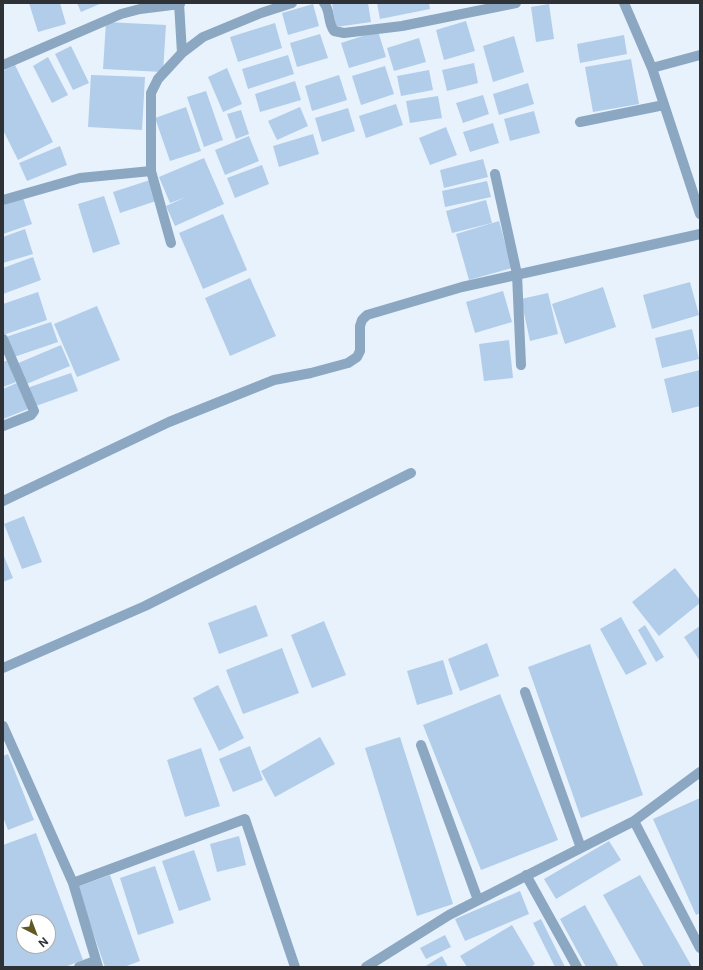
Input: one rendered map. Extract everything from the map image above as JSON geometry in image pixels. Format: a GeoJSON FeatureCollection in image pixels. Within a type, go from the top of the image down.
{"type":"FeatureCollection","features":[{"type":"Feature","properties":{"kind":"street"},"geometry":{"type":"LineString","coordinates":[[171,243],[151,171],[151,93],[158,78],[182,53],[203,37],[261,13],[292,3]]}},
{"type":"Feature","properties":{"kind":"street"},"geometry":{"type":"LineString","coordinates":[[324,3],[327,7],[329,23],[334,31],[344,33],[402,26],[516,3]]}},
{"type":"Feature","properties":{"kind":"street"},"geometry":{"type":"LineString","coordinates":[[624,3],[652,68],[700,214]]}},
{"type":"Feature","properties":{"kind":"street"},"geometry":{"type":"LineString","coordinates":[[3,65],[120,14],[140,9],[180,4],[182,53]]}},
{"type":"Feature","properties":{"kind":"street"},"geometry":{"type":"LineString","coordinates":[[652,68],[700,55]]}},
{"type":"Feature","properties":{"kind":"street"},"geometry":{"type":"LineString","coordinates":[[580,122],[664,105]]}},
{"type":"Feature","properties":{"kind":"street"},"geometry":{"type":"LineString","coordinates":[[3,200],[80,178],[151,171]]}},
{"type":"Feature","properties":{"kind":"street"},"geometry":{"type":"LineString","coordinates":[[495,174],[517,274],[521,365]]}},
{"type":"Feature","properties":{"kind":"street"},"geometry":{"type":"LineString","coordinates":[[3,501],[169,422],[274,380],[311,373],[348,363],[357,357],[360,351],[360,326],[362,320],[368,315],[462,287],[700,234]]}},
{"type":"Feature","properties":{"kind":"street"},"geometry":{"type":"LineString","coordinates":[[3,339],[34,411],[30,415],[3,426]]}},
{"type":"Feature","properties":{"kind":"street"},"geometry":{"type":"LineString","coordinates":[[3,668],[145,606],[411,473]]}},
{"type":"Feature","properties":{"kind":"street"},"geometry":{"type":"LineString","coordinates":[[525,692],[581,848]]}},
{"type":"Feature","properties":{"kind":"street"},"geometry":{"type":"LineString","coordinates":[[3,726],[73,883],[96,964],[79,967]]}},
{"type":"Feature","properties":{"kind":"street"},"geometry":{"type":"LineString","coordinates":[[421,745],[478,900]]}},
{"type":"Feature","properties":{"kind":"street"},"geometry":{"type":"LineString","coordinates":[[366,967],[449,915],[634,821],[700,772]]}},
{"type":"Feature","properties":{"kind":"street"},"geometry":{"type":"LineString","coordinates":[[73,883],[245,819],[295,967]]}},
{"type":"Feature","properties":{"kind":"street"},"geometry":{"type":"LineString","coordinates":[[634,821],[700,948]]}},
{"type":"Feature","properties":{"kind":"street"},"geometry":{"type":"LineString","coordinates":[[526,875],[577,967]]}},
{"type":"Feature","properties":{"kind":"building"},"geometry":{"type":"Polygon","coordinates":[[[29,3],[60,3],[66,24],[38,32],[29,3]]]}},
{"type":"Feature","properties":{"kind":"building"},"geometry":{"type":"Polygon","coordinates":[[[77,3],[102,3],[81,12],[77,3]]]}},
{"type":"Feature","properties":{"kind":"building"},"geometry":{"type":"Polygon","coordinates":[[[332,3],[368,3],[371,22],[336,27],[332,3]]]}},
{"type":"Feature","properties":{"kind":"building"},"geometry":{"type":"Polygon","coordinates":[[[377,3],[429,3],[430,9],[380,19],[377,3]]]}},
{"type":"Feature","properties":{"kind":"building"},"geometry":{"type":"Polygon","coordinates":[[[313,4],[319,26],[288,35],[282,13],[313,4]]]}},
{"type":"Feature","properties":{"kind":"building"},"geometry":{"type":"Polygon","coordinates":[[[549,4],[554,39],[536,42],[531,7],[549,4]]]}},
{"type":"Feature","properties":{"kind":"building"},"geometry":{"type":"Polygon","coordinates":[[[466,21],[475,51],[444,60],[436,30],[466,21]]]}},
{"type":"Feature","properties":{"kind":"building"},"geometry":{"type":"Polygon","coordinates":[[[106,22],[166,25],[163,72],[103,69],[106,22]]]}},
{"type":"Feature","properties":{"kind":"building"},"geometry":{"type":"Polygon","coordinates":[[[275,23],[282,48],[238,62],[230,37],[275,23]]]}},
{"type":"Feature","properties":{"kind":"building"},"geometry":{"type":"Polygon","coordinates":[[[378,31],[386,57],[349,68],[341,43],[378,31]]]}},
{"type":"Feature","properties":{"kind":"building"},"geometry":{"type":"Polygon","coordinates":[[[320,34],[328,58],[297,67],[290,43],[320,34]]]}},
{"type":"Feature","properties":{"kind":"building"},"geometry":{"type":"Polygon","coordinates":[[[624,35],[627,54],[580,63],[577,44],[624,35]]]}},
{"type":"Feature","properties":{"kind":"building"},"geometry":{"type":"Polygon","coordinates":[[[514,36],[524,72],[493,82],[483,46],[514,36]]]}},
{"type":"Feature","properties":{"kind":"building"},"geometry":{"type":"Polygon","coordinates":[[[419,38],[426,62],[394,71],[387,48],[419,38]]]}},
{"type":"Feature","properties":{"kind":"building"},"geometry":{"type":"Polygon","coordinates":[[[71,46],[89,83],[73,90],[55,54],[71,46]]]}},
{"type":"Feature","properties":{"kind":"building"},"geometry":{"type":"Polygon","coordinates":[[[288,55],[294,74],[248,89],[242,69],[288,55]]]}},
{"type":"Feature","properties":{"kind":"building"},"geometry":{"type":"Polygon","coordinates":[[[48,57],[68,95],[52,103],[33,66],[48,57]]]}},
{"type":"Feature","properties":{"kind":"building"},"geometry":{"type":"Polygon","coordinates":[[[631,59],[639,104],[593,112],[585,67],[631,59]]]}},
{"type":"Feature","properties":{"kind":"building"},"geometry":{"type":"Polygon","coordinates":[[[474,63],[478,83],[447,91],[442,70],[474,63]]]}},
{"type":"Feature","properties":{"kind":"building"},"geometry":{"type":"Polygon","coordinates":[[[15,65],[53,142],[18,160],[3,130],[3,71],[15,65]]]}},
{"type":"Feature","properties":{"kind":"building"},"geometry":{"type":"Polygon","coordinates":[[[385,66],[394,94],[361,105],[352,76],[385,66]]]}},
{"type":"Feature","properties":{"kind":"building"},"geometry":{"type":"Polygon","coordinates":[[[227,68],[242,104],[223,112],[208,77],[227,68]]]}},
{"type":"Feature","properties":{"kind":"building"},"geometry":{"type":"Polygon","coordinates":[[[429,70],[433,90],[401,96],[397,76],[429,70]]]}},
{"type":"Feature","properties":{"kind":"building"},"geometry":{"type":"Polygon","coordinates":[[[91,75],[145,77],[142,130],[88,127],[91,75]]]}},
{"type":"Feature","properties":{"kind":"building"},"geometry":{"type":"Polygon","coordinates":[[[339,75],[347,100],[312,111],[305,86],[339,75]]]}},
{"type":"Feature","properties":{"kind":"building"},"geometry":{"type":"Polygon","coordinates":[[[295,81],[301,100],[260,112],[255,94],[295,81]]]}},
{"type":"Feature","properties":{"kind":"building"},"geometry":{"type":"Polygon","coordinates":[[[528,83],[534,104],[499,115],[493,94],[528,83]]]}},
{"type":"Feature","properties":{"kind":"building"},"geometry":{"type":"Polygon","coordinates":[[[206,91],[223,140],[204,147],[187,97],[206,91]]]}},
{"type":"Feature","properties":{"kind":"building"},"geometry":{"type":"Polygon","coordinates":[[[483,95],[489,114],[463,123],[456,103],[483,95]]]}},
{"type":"Feature","properties":{"kind":"building"},"geometry":{"type":"Polygon","coordinates":[[[438,96],[442,118],[410,123],[406,101],[438,96]]]}},
{"type":"Feature","properties":{"kind":"building"},"geometry":{"type":"Polygon","coordinates":[[[396,104],[403,125],[366,138],[359,116],[396,104]]]}},
{"type":"Feature","properties":{"kind":"building"},"geometry":{"type":"Polygon","coordinates":[[[186,107],[201,151],[170,161],[155,118],[186,107]]]}},
{"type":"Feature","properties":{"kind":"building"},"geometry":{"type":"Polygon","coordinates":[[[300,107],[308,126],[277,140],[268,121],[300,107]]]}},
{"type":"Feature","properties":{"kind":"building"},"geometry":{"type":"Polygon","coordinates":[[[348,108],[355,131],[322,142],[315,118],[348,108]]]}},
{"type":"Feature","properties":{"kind":"building"},"geometry":{"type":"Polygon","coordinates":[[[241,110],[249,134],[236,139],[227,114],[241,110]]]}},
{"type":"Feature","properties":{"kind":"building"},"geometry":{"type":"Polygon","coordinates":[[[534,111],[540,133],[510,141],[504,119],[534,111]]]}},
{"type":"Feature","properties":{"kind":"building"},"geometry":{"type":"Polygon","coordinates":[[[493,123],[499,143],[470,152],[463,132],[493,123]]]}},
{"type":"Feature","properties":{"kind":"building"},"geometry":{"type":"Polygon","coordinates":[[[446,127],[457,155],[430,165],[419,138],[446,127]]]}},
{"type":"Feature","properties":{"kind":"building"},"geometry":{"type":"Polygon","coordinates":[[[313,134],[319,154],[279,167],[273,146],[313,134]]]}},
{"type":"Feature","properties":{"kind":"building"},"geometry":{"type":"Polygon","coordinates":[[[249,136],[259,161],[225,175],[215,150],[249,136]]]}},
{"type":"Feature","properties":{"kind":"building"},"geometry":{"type":"Polygon","coordinates":[[[60,146],[67,165],[27,181],[19,163],[60,146]]]}},
{"type":"Feature","properties":{"kind":"building"},"geometry":{"type":"Polygon","coordinates":[[[204,158],[224,204],[175,226],[166,206],[186,197],[170,203],[159,177],[204,158]]]}},
{"type":"Feature","properties":{"kind":"building"},"geometry":{"type":"Polygon","coordinates":[[[483,159],[488,177],[444,188],[440,170],[483,159]]]}},
{"type":"Feature","properties":{"kind":"building"},"geometry":{"type":"Polygon","coordinates":[[[262,165],[269,184],[235,198],[227,178],[262,165]]]}},
{"type":"Feature","properties":{"kind":"building"},"geometry":{"type":"Polygon","coordinates":[[[150,180],[156,201],[120,213],[113,192],[150,180]]]}},
{"type":"Feature","properties":{"kind":"building"},"geometry":{"type":"Polygon","coordinates":[[[487,181],[491,197],[445,207],[442,191],[487,181]]]}},
{"type":"Feature","properties":{"kind":"building"},"geometry":{"type":"Polygon","coordinates":[[[104,196],[120,244],[93,253],[78,204],[104,196]]]}},
{"type":"Feature","properties":{"kind":"building"},"geometry":{"type":"Polygon","coordinates":[[[23,198],[32,224],[3,234],[3,205],[23,198]]]}},
{"type":"Feature","properties":{"kind":"building"},"geometry":{"type":"Polygon","coordinates":[[[486,200],[492,223],[452,233],[446,211],[486,200]]]}},
{"type":"Feature","properties":{"kind":"building"},"geometry":{"type":"Polygon","coordinates":[[[223,214],[247,270],[203,289],[179,233],[223,214]]]}},
{"type":"Feature","properties":{"kind":"building"},"geometry":{"type":"Polygon","coordinates":[[[499,221],[512,268],[469,280],[456,234],[499,221]]]}},
{"type":"Feature","properties":{"kind":"building"},"geometry":{"type":"Polygon","coordinates":[[[25,229],[33,254],[3,263],[3,237],[25,229]]]}},
{"type":"Feature","properties":{"kind":"building"},"geometry":{"type":"Polygon","coordinates":[[[33,257],[41,280],[3,294],[3,268],[33,257]]]}},
{"type":"Feature","properties":{"kind":"building"},"geometry":{"type":"Polygon","coordinates":[[[250,278],[276,336],[230,356],[205,298],[250,278]]]}},
{"type":"Feature","properties":{"kind":"building"},"geometry":{"type":"Polygon","coordinates":[[[690,282],[699,315],[652,329],[643,295],[690,282]]]}},
{"type":"Feature","properties":{"kind":"building"},"geometry":{"type":"Polygon","coordinates":[[[603,287],[616,327],[565,344],[552,304],[603,287]]]}},
{"type":"Feature","properties":{"kind":"building"},"geometry":{"type":"Polygon","coordinates":[[[503,291],[512,322],[475,333],[466,302],[503,291]]]}},
{"type":"Feature","properties":{"kind":"building"},"geometry":{"type":"Polygon","coordinates":[[[38,292],[47,320],[3,335],[3,304],[38,292]]]}},
{"type":"Feature","properties":{"kind":"building"},"geometry":{"type":"Polygon","coordinates":[[[548,293],[558,334],[530,341],[521,299],[548,293]]]}},
{"type":"Feature","properties":{"kind":"building"},"geometry":{"type":"Polygon","coordinates":[[[97,306],[120,360],[77,377],[54,324],[97,306]]]}},
{"type":"Feature","properties":{"kind":"building"},"geometry":{"type":"Polygon","coordinates":[[[51,322],[58,342],[14,357],[6,337],[51,322]]]}},
{"type":"Feature","properties":{"kind":"building"},"geometry":{"type":"Polygon","coordinates":[[[692,329],[699,359],[662,368],[655,338],[692,329]]]}},
{"type":"Feature","properties":{"kind":"building"},"geometry":{"type":"Polygon","coordinates":[[[509,340],[513,378],[484,381],[479,344],[509,340]]]}},
{"type":"Feature","properties":{"kind":"building"},"geometry":{"type":"Polygon","coordinates":[[[61,345],[70,366],[24,385],[16,364],[61,345]]]}},
{"type":"Feature","properties":{"kind":"building"},"geometry":{"type":"Polygon","coordinates":[[[8,360],[16,382],[3,387],[3,362],[8,360]]]}},
{"type":"Feature","properties":{"kind":"building"},"geometry":{"type":"Polygon","coordinates":[[[700,370],[700,406],[672,413],[664,379],[700,370]]]}},
{"type":"Feature","properties":{"kind":"building"},"geometry":{"type":"Polygon","coordinates":[[[71,373],[78,391],[33,407],[27,388],[71,373]]]}},
{"type":"Feature","properties":{"kind":"building"},"geometry":{"type":"Polygon","coordinates":[[[17,383],[28,409],[3,419],[3,389],[17,383]]]}},
{"type":"Feature","properties":{"kind":"building"},"geometry":{"type":"Polygon","coordinates":[[[24,516],[42,562],[22,569],[4,524],[24,516]]]}},
{"type":"Feature","properties":{"kind":"building"},"geometry":{"type":"Polygon","coordinates":[[[3,554],[13,578],[3,582],[3,554]]]}},
{"type":"Feature","properties":{"kind":"building"},"geometry":{"type":"Polygon","coordinates":[[[675,568],[700,600],[700,603],[659,636],[632,602],[675,568]]]}},
{"type":"Feature","properties":{"kind":"building"},"geometry":{"type":"Polygon","coordinates":[[[256,605],[268,636],[219,654],[208,623],[256,605]]]}},
{"type":"Feature","properties":{"kind":"building"},"geometry":{"type":"Polygon","coordinates":[[[621,617],[647,664],[626,675],[600,629],[621,617]]]}},
{"type":"Feature","properties":{"kind":"building"},"geometry":{"type":"Polygon","coordinates":[[[324,621],[346,675],[312,688],[291,635],[324,621]]]}},
{"type":"Feature","properties":{"kind":"building"},"geometry":{"type":"Polygon","coordinates":[[[645,625],[664,657],[656,662],[638,630],[645,625]]]}},
{"type":"Feature","properties":{"kind":"building"},"geometry":{"type":"Polygon","coordinates":[[[700,626],[700,661],[684,637],[700,626]]]}},
{"type":"Feature","properties":{"kind":"building"},"geometry":{"type":"Polygon","coordinates":[[[487,643],[499,676],[460,691],[448,659],[487,643]]]}},
{"type":"Feature","properties":{"kind":"building"},"geometry":{"type":"Polygon","coordinates":[[[590,644],[643,795],[581,818],[528,667],[590,644]]]}},
{"type":"Feature","properties":{"kind":"building"},"geometry":{"type":"Polygon","coordinates":[[[282,648],[299,693],[243,714],[226,670],[282,648]]]}},
{"type":"Feature","properties":{"kind":"building"},"geometry":{"type":"Polygon","coordinates":[[[443,660],[453,694],[417,705],[407,671],[443,660]]]}},
{"type":"Feature","properties":{"kind":"building"},"geometry":{"type":"Polygon","coordinates":[[[218,685],[244,738],[219,751],[193,698],[218,685]]]}},
{"type":"Feature","properties":{"kind":"building"},"geometry":{"type":"Polygon","coordinates":[[[500,694],[558,840],[481,870],[423,725],[500,694]]]}},
{"type":"Feature","properties":{"kind":"building"},"geometry":{"type":"Polygon","coordinates":[[[320,737],[335,764],[275,797],[261,771],[320,737]]]}},
{"type":"Feature","properties":{"kind":"building"},"geometry":{"type":"Polygon","coordinates":[[[400,737],[453,904],[417,916],[365,748],[400,737]]]}},
{"type":"Feature","properties":{"kind":"building"},"geometry":{"type":"Polygon","coordinates":[[[250,746],[263,780],[233,792],[219,759],[250,746]]]}},
{"type":"Feature","properties":{"kind":"building"},"geometry":{"type":"Polygon","coordinates":[[[201,748],[220,806],[185,817],[167,760],[201,748]]]}},
{"type":"Feature","properties":{"kind":"building"},"geometry":{"type":"Polygon","coordinates":[[[8,754],[34,820],[8,830],[3,817],[3,756],[8,754]]]}},
{"type":"Feature","properties":{"kind":"building"},"geometry":{"type":"Polygon","coordinates":[[[700,798],[700,913],[696,915],[653,819],[700,798]]]}},
{"type":"Feature","properties":{"kind":"building"},"geometry":{"type":"Polygon","coordinates":[[[36,833],[83,960],[65,967],[3,967],[3,845],[36,833]]]}},
{"type":"Feature","properties":{"kind":"building"},"geometry":{"type":"Polygon","coordinates":[[[239,836],[246,865],[217,872],[210,844],[239,836]]]}},
{"type":"Feature","properties":{"kind":"building"},"geometry":{"type":"Polygon","coordinates":[[[609,841],[621,860],[556,899],[544,879],[609,841]]]}},
{"type":"Feature","properties":{"kind":"building"},"geometry":{"type":"Polygon","coordinates":[[[194,850],[211,900],[179,911],[162,861],[194,850]]]}},
{"type":"Feature","properties":{"kind":"building"},"geometry":{"type":"Polygon","coordinates":[[[155,866],[174,923],[138,935],[120,878],[155,866]]]}},
{"type":"Feature","properties":{"kind":"building"},"geometry":{"type":"Polygon","coordinates":[[[110,875],[140,961],[124,967],[105,967],[77,887],[110,875]]]}},
{"type":"Feature","properties":{"kind":"building"},"geometry":{"type":"Polygon","coordinates":[[[640,875],[692,967],[644,967],[603,895],[640,875]]]}},
{"type":"Feature","properties":{"kind":"building"},"geometry":{"type":"Polygon","coordinates":[[[520,891],[529,914],[465,941],[455,919],[520,891]]]}},
{"type":"Feature","properties":{"kind":"building"},"geometry":{"type":"Polygon","coordinates":[[[585,905],[619,967],[586,967],[560,919],[585,905]]]}},
{"type":"Feature","properties":{"kind":"building"},"geometry":{"type":"Polygon","coordinates":[[[541,919],[565,967],[555,967],[533,923],[541,919]]]}},
{"type":"Feature","properties":{"kind":"building"},"geometry":{"type":"Polygon","coordinates":[[[512,925],[535,964],[531,967],[467,967],[460,956],[512,925]]]}},
{"type":"Feature","properties":{"kind":"building"},"geometry":{"type":"Polygon","coordinates":[[[445,935],[451,947],[426,959],[420,948],[445,935]]]}},
{"type":"Feature","properties":{"kind":"building"},"geometry":{"type":"Polygon","coordinates":[[[442,956],[448,967],[424,967],[442,956]]]}}]}
